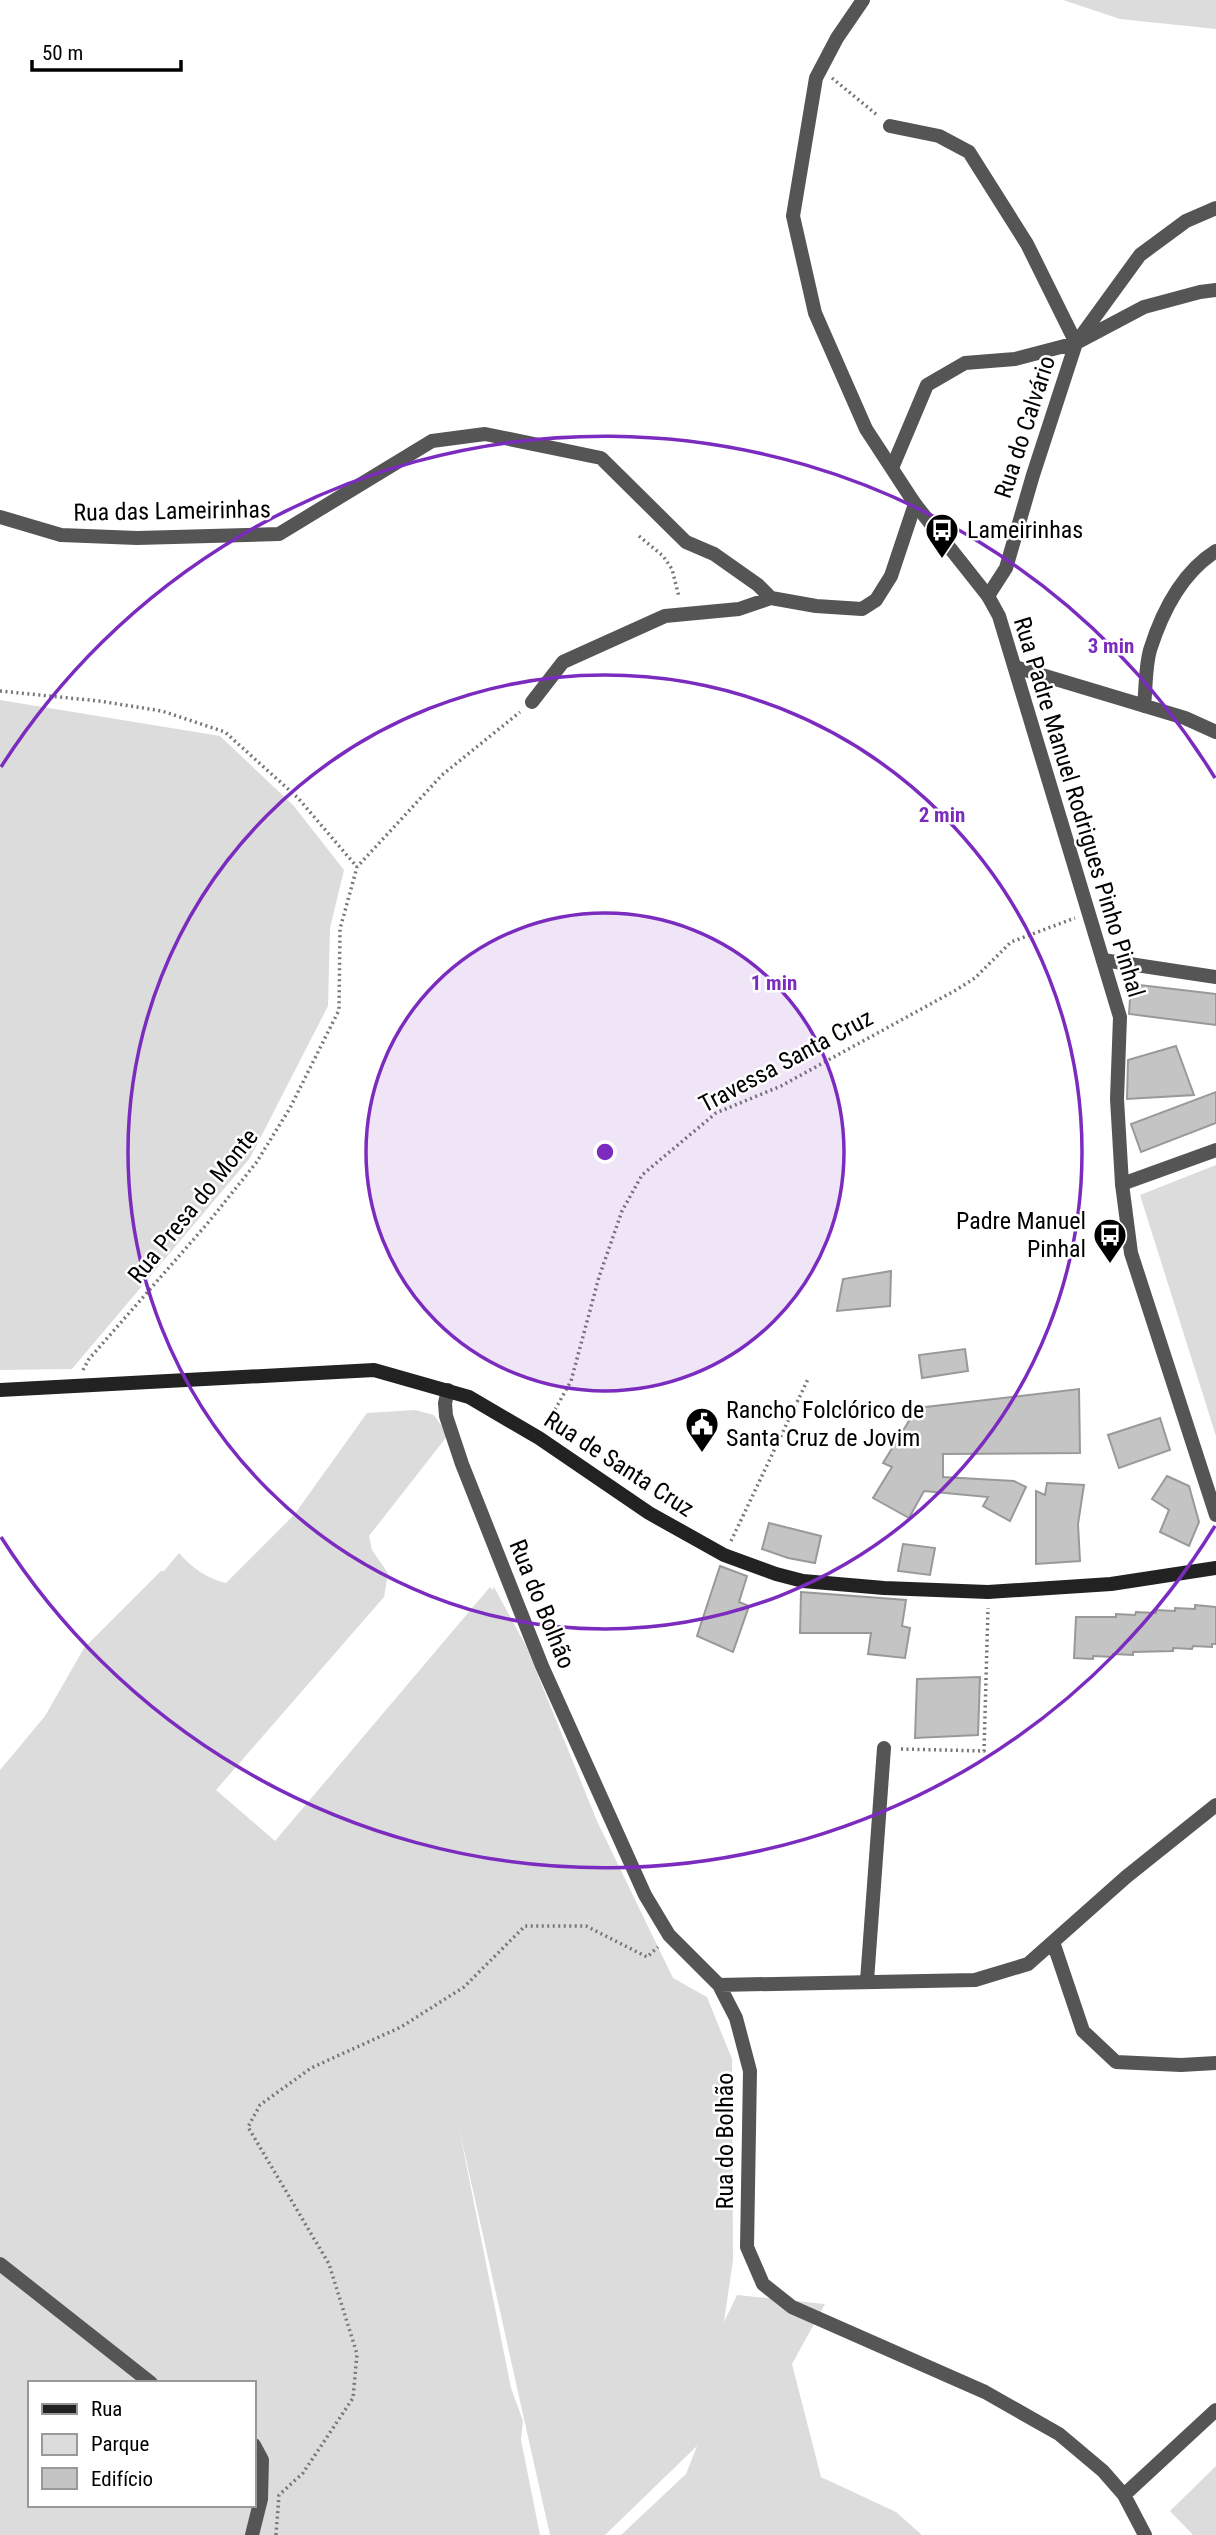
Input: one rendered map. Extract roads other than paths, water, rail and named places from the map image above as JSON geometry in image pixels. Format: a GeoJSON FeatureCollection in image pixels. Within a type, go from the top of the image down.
{"type":"FeatureCollection","features":[{"type":"Feature","properties":{"kind":"main road","name":"Rua de Santa Cruz"},"geometry":{"type":"LineString","coordinates":[[0,1390],[374,1370],[468,1397],[538,1438],[649,1513],[724,1555],[803,1581],[884,1588],[988,1592],[1111,1584],[1216,1568]]}},
{"type":"Feature","properties":{"kind":"street","name":"Rua Padre Manuel Rodrigues Pinho Pinhal"},"geometry":{"type":"LineString","coordinates":[[863,0],[837,38],[816,78],[793,216],[815,313],[866,429],[915,504],[988,596],[999,616],[1119,1017],[1117,1099],[1122,1184],[1131,1253],[1216,1515]]}},
{"type":"Feature","properties":{"kind":"street"},"geometry":{"type":"LineString","coordinates":[[890,125],[939,136],[969,152],[1027,244],[1076,343]]}},
{"type":"Feature","properties":{"kind":"street"},"geometry":{"type":"LineString","coordinates":[[1076,343],[1140,255],[1186,220],[1216,208]]}},
{"type":"Feature","properties":{"kind":"street"},"geometry":{"type":"LineString","coordinates":[[1076,343],[1144,307],[1216,290]]}},
{"type":"Feature","properties":{"kind":"street","name":"Rua do Calvário"},"geometry":{"type":"LineString","coordinates":[[892,468],[927,385],[965,362],[1015,359],[1076,343]]}},
{"type":"Feature","properties":{"kind":"street","name":"Rua do Calvário"},"geometry":{"type":"LineString","coordinates":[[988,596],[1006,568],[1076,343]]}},
{"type":"Feature","properties":{"kind":"street","name":"Rua das Lameirinhas"},"geometry":{"type":"LineString","coordinates":[[0,517],[61,536],[137,538],[279,534],[432,441],[485,434],[601,458],[686,542],[714,554],[758,585],[771,598]]}},
{"type":"Feature","properties":{"kind":"street"},"geometry":{"type":"LineString","coordinates":[[532,702],[563,662],[665,616],[739,609],[771,598],[862,609],[876,600],[891,576],[915,504]]}},
{"type":"Feature","properties":{"kind":"street"},"geometry":{"type":"LineString","coordinates":[[1144,706],[1150,652],[1173,594],[1199,562],[1216,551]]}},
{"type":"Feature","properties":{"kind":"street"},"geometry":{"type":"LineString","coordinates":[[1015,667],[1185,718],[1216,732]]}},
{"type":"Feature","properties":{"kind":"street"},"geometry":{"type":"LineString","coordinates":[[1103,960],[1216,977]]}},
{"type":"Feature","properties":{"kind":"street"},"geometry":{"type":"LineString","coordinates":[[1122,1184],[1216,1150]]}},
{"type":"Feature","properties":{"kind":"street","name":"Rua do Bolhão"},"geometry":{"type":"LineString","coordinates":[[448,1390],[446,1416],[462,1464],[542,1666],[645,1895],[669,1936],[719,1985],[736,2018],[750,2071],[747,2247],[763,2284],[792,2308],[985,2392],[1059,2434],[1103,2471],[1124,2495],[1145,2535]]}},
{"type":"Feature","properties":{"kind":"street"},"geometry":{"type":"LineString","coordinates":[[867,1981],[884,1748]]}},
{"type":"Feature","properties":{"kind":"street"},"geometry":{"type":"LineString","coordinates":[[719,1985],[975,1980],[1028,1964],[1126,1877],[1216,1805]]}},
{"type":"Feature","properties":{"kind":"street"},"geometry":{"type":"LineString","coordinates":[[1053,1942],[1083,2031],[1116,2062],[1181,2065],[1216,2063]]}},
{"type":"Feature","properties":{"kind":"street"},"geometry":{"type":"LineString","coordinates":[[0,2264],[148,2381]]}},
{"type":"Feature","properties":{"kind":"street"},"geometry":{"type":"LineString","coordinates":[[1124,2495],[1216,2410]]}},
{"type":"Feature","properties":{"kind":"street"},"geometry":{"type":"LineString","coordinates":[[252,2535],[261,2499],[262,2459],[256,2448]]}},
{"type":"Feature","properties":{"kind":"place","name":"Lameirinhas"},"geometry":{"type":"Point","coordinates":[942,560]}},
{"type":"Feature","properties":{"kind":"place","name":"Padre Manuel Pinhal"},"geometry":{"type":"Point","coordinates":[1110,1265]}},
{"type":"Feature","properties":{"kind":"place","name":"Rancho Folclórico de Santa Cruz de Jovim"},"geometry":{"type":"Point","coordinates":[702,1454]}}]}
